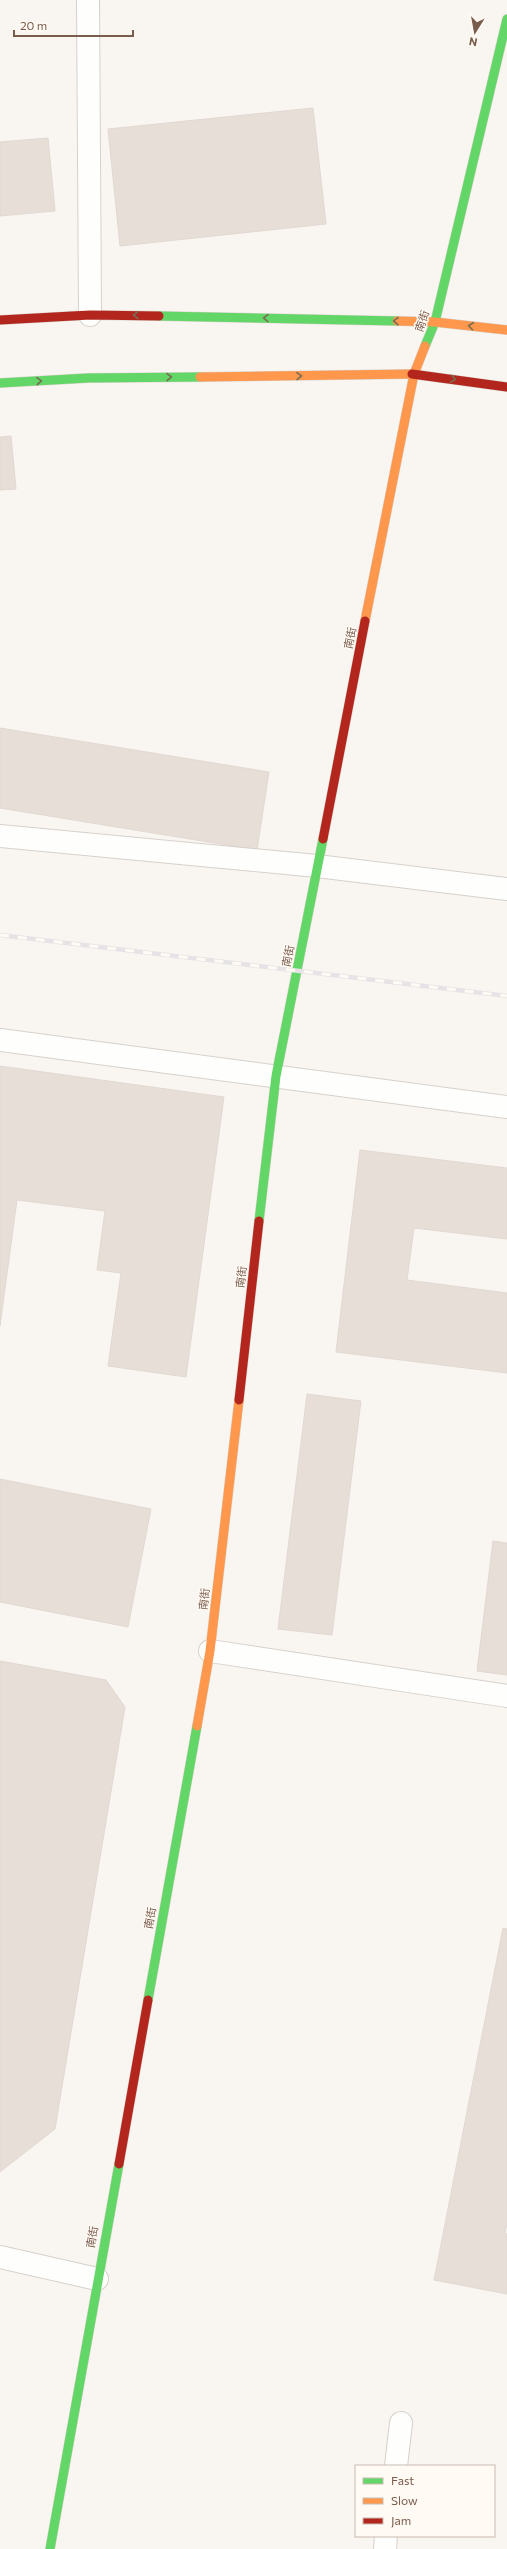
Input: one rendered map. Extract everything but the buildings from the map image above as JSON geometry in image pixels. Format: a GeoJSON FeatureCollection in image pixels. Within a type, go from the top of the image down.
{"type":"FeatureCollection","features":[{"type":"Feature","properties":{"kind":"street"},"geometry":{"type":"LineString","coordinates":[[88,0],[90,314]]}},
{"type":"Feature","properties":{"kind":"street","name":"南街"},"geometry":{"type":"LineString","coordinates":[[50,2549],[96,2279],[210,1652],[276,1076],[414,374],[435,322],[507,19]]}},
{"type":"Feature","properties":{"kind":"street"},"geometry":{"type":"LineString","coordinates":[[0,320],[90,314],[435,322],[507,330]]}},
{"type":"Feature","properties":{"kind":"street"},"geometry":{"type":"LineString","coordinates":[[0,383],[88,378],[414,374],[507,387]]}},
{"type":"Feature","properties":{"kind":"street"},"geometry":{"type":"LineString","coordinates":[[0,836],[317,866],[507,889]]}},
{"type":"Feature","properties":{"kind":"street"},"geometry":{"type":"LineString","coordinates":[[0,1040],[507,1106]]}},
{"type":"Feature","properties":{"kind":"street"},"geometry":{"type":"LineString","coordinates":[[210,1652],[507,1696]]}},
{"type":"Feature","properties":{"kind":"street"},"geometry":{"type":"LineString","coordinates":[[0,2257],[96,2279]]}},
{"type":"Feature","properties":{"kind":"street"},"geometry":{"type":"LineString","coordinates":[[396,2465],[401,2423]]}},
{"type":"Feature","properties":{"kind":"street"},"geometry":{"type":"LineString","coordinates":[[385,2549],[386,2537]]}},
{"type":"Feature","properties":{"kind":"railway"},"geometry":{"type":"LineString","coordinates":[[0,935],[507,996]]}},
{"type":"Feature","properties":{"kind":"traffic: fast"},"geometry":{"type":"LineString","coordinates":[[425,346],[435,322],[507,19]]}},
{"type":"Feature","properties":{"kind":"traffic: fast"},"geometry":{"type":"LineString","coordinates":[[159,316],[397,321]]}},
{"type":"Feature","properties":{"kind":"traffic: fast"},"geometry":{"type":"LineString","coordinates":[[0,383],[88,378],[200,377]]}},
{"type":"Feature","properties":{"kind":"traffic: fast"},"geometry":{"type":"LineString","coordinates":[[259,1221],[276,1076],[323,839]]}},
{"type":"Feature","properties":{"kind":"traffic: fast"},"geometry":{"type":"LineString","coordinates":[[148,2000],[197,1726]]}},
{"type":"Feature","properties":{"kind":"traffic: fast"},"geometry":{"type":"LineString","coordinates":[[50,2549],[119,2164]]}},
{"type":"Feature","properties":{"kind":"traffic: slow"},"geometry":{"type":"LineString","coordinates":[[397,321],[435,322],[507,330]]}},
{"type":"Feature","properties":{"kind":"traffic: slow"},"geometry":{"type":"LineString","coordinates":[[365,621],[414,374],[425,346]]}},
{"type":"Feature","properties":{"kind":"traffic: slow"},"geometry":{"type":"LineString","coordinates":[[200,377],[412,374]]}},
{"type":"Feature","properties":{"kind":"traffic: slow"},"geometry":{"type":"LineString","coordinates":[[197,1726],[210,1651],[239,1400]]}},
{"type":"Feature","properties":{"kind":"traffic: jam"},"geometry":{"type":"LineString","coordinates":[[0,320],[90,315],[159,316]]}},
{"type":"Feature","properties":{"kind":"traffic: jam"},"geometry":{"type":"LineString","coordinates":[[412,374],[507,387]]}},
{"type":"Feature","properties":{"kind":"traffic: jam"},"geometry":{"type":"LineString","coordinates":[[323,839],[365,621]]}},
{"type":"Feature","properties":{"kind":"traffic: jam"},"geometry":{"type":"LineString","coordinates":[[239,1400],[259,1221]]}},
{"type":"Feature","properties":{"kind":"traffic: jam"},"geometry":{"type":"LineString","coordinates":[[119,2164],[148,2000]]}}]}
